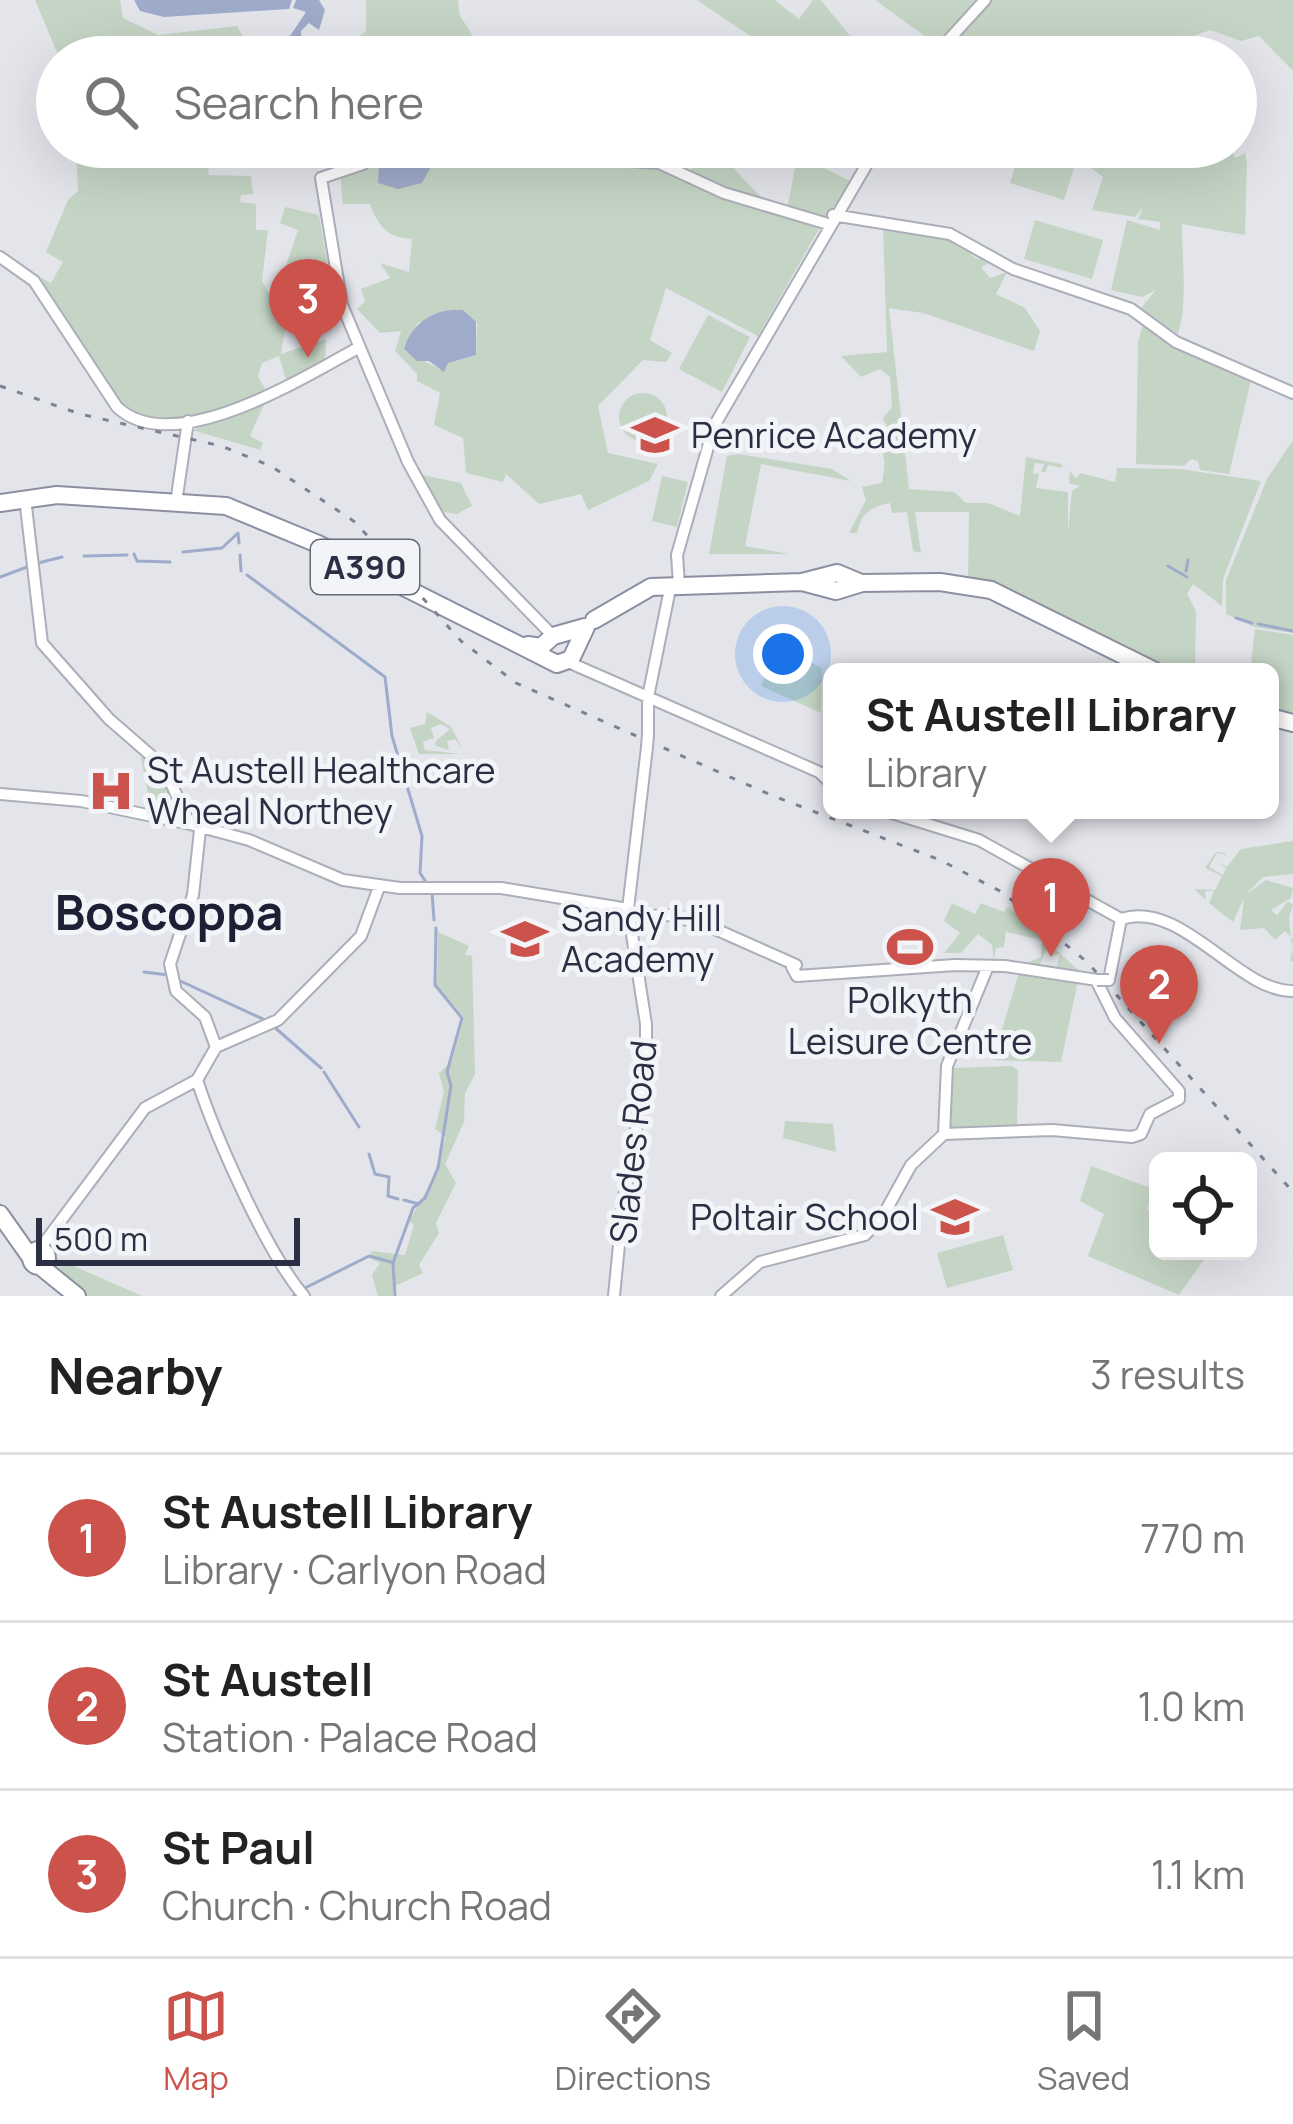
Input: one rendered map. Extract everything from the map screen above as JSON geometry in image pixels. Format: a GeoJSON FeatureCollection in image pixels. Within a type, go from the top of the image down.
{"type":"FeatureCollection","features":[{"type":"Feature","properties":{"kind":"highway","name":"A390"},"geometry":{"type":"LineString","coordinates":[[0,503],[25,498],[226,506],[269,522],[521,643],[564,651]]}},
{"type":"Feature","properties":{"kind":"highway"},"geometry":{"type":"LineString","coordinates":[[564,651],[590,623],[642,590],[676,583],[956,583],[991,590],[1139,663]]}},
{"type":"Feature","properties":{"kind":"highway"},"geometry":{"type":"LineString","coordinates":[[0,1214],[77,1296]]}},
{"type":"Feature","properties":{"kind":"street"},"geometry":{"type":"LineString","coordinates":[[952,36],[985,0]]}},
{"type":"Feature","properties":{"kind":"street"},"geometry":{"type":"LineString","coordinates":[[351,168],[321,178],[336,280],[358,349],[440,520],[564,651],[648,697],[823,776]]}},
{"type":"Feature","properties":{"kind":"street"},"geometry":{"type":"LineString","coordinates":[[670,168],[724,193],[831,220],[950,234],[1013,269],[1131,309],[1175,342],[1293,393]]}},
{"type":"Feature","properties":{"kind":"street","name":"Slades Road"},"geometry":{"type":"LineString","coordinates":[[614,1296],[647,1046],[630,913],[648,697],[676,583],[678,550],[711,434],[864,168]]}},
{"type":"Feature","properties":{"kind":"street"},"geometry":{"type":"LineString","coordinates":[[0,257],[34,281],[121,412],[148,421],[188,422],[235,411],[358,349]]}},
{"type":"Feature","properties":{"kind":"street"},"geometry":{"type":"LineString","coordinates":[[176,502],[188,422]]}},
{"type":"Feature","properties":{"kind":"street"},"geometry":{"type":"LineString","coordinates":[[25,498],[43,643],[109,718],[163,766],[195,827],[193,895],[170,964],[176,991],[205,1017],[216,1047]]}},
{"type":"Feature","properties":{"kind":"street"},"geometry":{"type":"LineString","coordinates":[[0,794],[74,800],[195,827],[249,841],[326,875],[379,887],[501,888],[630,913],[669,915],[751,942],[797,970],[988,966],[1103,980]]}},
{"type":"Feature","properties":{"kind":"street"},"geometry":{"type":"LineString","coordinates":[[911,819],[979,840],[1121,919],[1150,917],[1211,945],[1264,985],[1293,991]]}},
{"type":"Feature","properties":{"kind":"street"},"geometry":{"type":"LineString","coordinates":[[40,1256],[109,1150],[145,1108],[197,1079],[216,1047],[278,1020],[361,936],[379,887]]}},
{"type":"Feature","properties":{"kind":"street"},"geometry":{"type":"LineString","coordinates":[[721,1296],[764,1261],[865,1234],[884,1214],[911,1165],[944,1134],[1052,1130],[1132,1137],[1141,1133],[1150,1114],[1180,1095],[1114,1018],[1103,980],[1121,919]]}},
{"type":"Feature","properties":{"kind":"street"},"geometry":{"type":"LineString","coordinates":[[944,1134],[947,1066],[988,966]]}},
{"type":"Feature","properties":{"kind":"street"},"geometry":{"type":"LineString","coordinates":[[197,1079],[205,1110],[247,1199],[304,1296]]}},
{"type":"Feature","properties":{"kind":"green space"},"geometry":{"type":"Polygon","coordinates":[[[35,0],[120,0],[123,18],[158,35],[237,26],[243,36],[50,36],[35,0]]]}},
{"type":"Feature","properties":{"kind":"green space"},"geometry":{"type":"Polygon","coordinates":[[[366,0],[458,0],[460,16],[473,36],[360,36],[366,31],[366,0]]]}},
{"type":"Feature","properties":{"kind":"green space"},"geometry":{"type":"Polygon","coordinates":[[[697,0],[775,0],[799,19],[813,0],[821,0],[850,36],[750,36],[697,0]]]}},
{"type":"Feature","properties":{"kind":"green space"},"geometry":{"type":"Polygon","coordinates":[[[875,0],[979,0],[945,36],[925,36],[875,0]]]}},
{"type":"Feature","properties":{"kind":"green space"},"geometry":{"type":"Polygon","coordinates":[[[988,0],[1293,0],[1293,71],[1259,36],[1227,36],[1210,30],[1194,36],[954,36],[988,0]]]}},
{"type":"Feature","properties":{"kind":"green space"},"geometry":{"type":"Polygon","coordinates":[[[77,168],[209,168],[208,175],[251,176],[253,194],[241,195],[240,202],[256,204],[256,230],[268,230],[262,281],[286,323],[281,354],[326,339],[325,363],[287,383],[279,356],[262,363],[258,376],[267,393],[193,415],[152,418],[121,407],[88,365],[37,281],[38,276],[51,283],[63,262],[46,252],[68,200],[78,191],[77,168]]]}},
{"type":"Feature","properties":{"kind":"green space"},"geometry":{"type":"Polygon","coordinates":[[[362,168],[660,168],[819,229],[758,336],[666,288],[650,340],[672,353],[666,362],[643,360],[598,406],[608,453],[658,464],[649,481],[588,510],[581,494],[539,504],[506,474],[503,482],[466,473],[463,438],[434,425],[440,393],[417,381],[417,374],[395,351],[401,331],[380,333],[357,309],[365,301],[361,289],[390,278],[380,263],[409,272],[412,239],[385,230],[370,204],[343,204],[340,173],[362,168]],[[458,309],[418,323],[404,346],[406,352],[444,371],[447,363],[476,355],[477,323],[458,309]]]}},
{"type":"Feature","properties":{"kind":"green space"},"geometry":{"type":"Polygon","coordinates":[[[693,168],[734,168],[768,204],[688,173],[693,168]]]}},
{"type":"Feature","properties":{"kind":"green space"},"geometry":{"type":"Polygon","coordinates":[[[795,168],[824,168],[850,181],[825,220],[787,210],[795,168]]]}},
{"type":"Feature","properties":{"kind":"green space"},"geometry":{"type":"Polygon","coordinates":[[[1015,168],[1074,168],[1064,200],[1010,183],[1015,168]]]}},
{"type":"Feature","properties":{"kind":"green space"},"geometry":{"type":"Polygon","coordinates":[[[1091,168],[1247,168],[1245,235],[1182,224],[1184,295],[1178,334],[1141,308],[1156,290],[1142,297],[1111,290],[1127,220],[1160,230],[1160,222],[1138,219],[1143,207],[1135,217],[1092,210],[1103,177],[1091,168]]]}},
{"type":"Feature","properties":{"kind":"green space"},"geometry":{"type":"Polygon","coordinates":[[[285,207],[319,215],[330,279],[280,283],[298,230],[280,223],[285,207]]]}},
{"type":"Feature","properties":{"kind":"green space"},"geometry":{"type":"Polygon","coordinates":[[[1035,220],[1103,240],[1092,279],[1024,259],[1035,220]]]}},
{"type":"Feature","properties":{"kind":"green space"},"geometry":{"type":"Polygon","coordinates":[[[883,226],[941,233],[974,249],[971,255],[977,259],[982,254],[1004,268],[991,262],[981,267],[990,278],[1007,272],[996,294],[1025,308],[1040,331],[1034,351],[923,313],[889,308],[909,489],[954,492],[966,503],[988,503],[1020,516],[1026,457],[1061,464],[1063,468],[1048,465],[1041,472],[1044,464],[1035,463],[1033,474],[1039,473],[1036,488],[1068,492],[1068,532],[1072,491],[1080,486],[1069,483],[1070,471],[1076,478],[1081,473],[1115,482],[1117,468],[1180,469],[1261,481],[1223,579],[1222,606],[1193,584],[1187,594],[1196,611],[1195,663],[1138,663],[968,582],[969,512],[915,512],[921,553],[913,551],[907,512],[892,513],[890,503],[868,512],[857,533],[849,533],[866,500],[862,487],[882,483],[884,461],[876,439],[887,427],[883,418],[892,407],[890,377],[880,369],[861,377],[841,356],[887,352],[883,226]]]}},
{"type":"Feature","properties":{"kind":"green space"},"geometry":{"type":"Polygon","coordinates":[[[708,315],[750,337],[722,392],[679,369],[708,315]]]}},
{"type":"Feature","properties":{"kind":"green space"},"geometry":{"type":"Polygon","coordinates":[[[1144,321],[1251,380],[1229,474],[1200,470],[1198,461],[1191,459],[1184,466],[1136,464],[1138,342],[1144,321]]]}},
{"type":"Feature","properties":{"kind":"green space"},"geometry":{"type":"Polygon","coordinates":[[[643,393],[660,400],[667,417],[660,434],[643,441],[626,434],[619,417],[626,400],[643,393]]]}},
{"type":"Feature","properties":{"kind":"green space"},"geometry":{"type":"Polygon","coordinates":[[[266,400],[250,436],[263,443],[260,450],[192,430],[266,400]]]}},
{"type":"Feature","properties":{"kind":"green space"},"geometry":{"type":"Polygon","coordinates":[[[1293,440],[1293,633],[1254,627],[1226,614],[1226,580],[1267,479],[1293,440]]]}},
{"type":"Feature","properties":{"kind":"green space"},"geometry":{"type":"Polygon","coordinates":[[[727,456],[832,469],[851,481],[761,464],[745,546],[789,554],[709,554],[727,456]]]}},
{"type":"Feature","properties":{"kind":"green space"},"geometry":{"type":"Polygon","coordinates":[[[418,474],[461,483],[472,506],[457,514],[438,511],[418,474]]]}},
{"type":"Feature","properties":{"kind":"green space"},"geometry":{"type":"Polygon","coordinates":[[[662,476],[688,482],[677,527],[652,521],[662,476]]]}},
{"type":"Feature","properties":{"kind":"green space"},"geometry":{"type":"Polygon","coordinates":[[[1255,629],[1293,635],[1293,720],[1279,716],[1279,663],[1251,663],[1255,629]]]}},
{"type":"Feature","properties":{"kind":"green space"},"geometry":{"type":"Polygon","coordinates":[[[779,646],[822,668],[821,713],[761,686],[779,646]]]}},
{"type":"Feature","properties":{"kind":"green space"},"geometry":{"type":"Polygon","coordinates":[[[427,712],[451,727],[462,748],[455,739],[447,741],[449,750],[436,746],[450,729],[441,724],[431,728],[434,738],[423,742],[425,750],[461,754],[419,754],[410,728],[425,724],[427,712]]]}},
{"type":"Feature","properties":{"kind":"green space"},"geometry":{"type":"Polygon","coordinates":[[[145,754],[156,762],[187,817],[153,817],[141,759],[145,754]]]}},
{"type":"Feature","properties":{"kind":"green space"},"geometry":{"type":"Polygon","coordinates":[[[1293,841],[1293,874],[1263,877],[1245,895],[1266,880],[1293,888],[1291,898],[1271,910],[1277,915],[1288,901],[1293,905],[1291,937],[1285,931],[1275,940],[1264,928],[1240,930],[1244,898],[1233,922],[1209,903],[1214,891],[1205,891],[1206,900],[1194,889],[1215,890],[1222,876],[1205,868],[1216,852],[1226,855],[1217,853],[1209,867],[1223,875],[1226,868],[1217,862],[1227,867],[1241,849],[1293,841]]]}},
{"type":"Feature","properties":{"kind":"green space"},"geometry":{"type":"Polygon","coordinates":[[[952,903],[975,914],[981,903],[1004,912],[1008,907],[1082,973],[1056,969],[1060,954],[1052,956],[1046,950],[1039,967],[1021,965],[1041,957],[1042,940],[1006,932],[1004,947],[996,948],[994,960],[992,945],[978,934],[961,953],[944,953],[960,933],[944,921],[952,903]]]}},
{"type":"Feature","properties":{"kind":"green space"},"geometry":{"type":"Polygon","coordinates":[[[438,932],[469,946],[465,955],[472,956],[475,1074],[465,1093],[464,1122],[445,1164],[456,1183],[436,1223],[439,1233],[419,1265],[423,1273],[393,1287],[393,1296],[378,1296],[372,1275],[380,1263],[369,1258],[372,1251],[405,1255],[414,1225],[409,1221],[431,1183],[446,1137],[435,1129],[444,1092],[439,1073],[452,1061],[464,1017],[437,986],[438,932]]]}},
{"type":"Feature","properties":{"kind":"green space"},"geometry":{"type":"Polygon","coordinates":[[[1019,972],[1078,981],[1061,1062],[993,1060],[1019,972]]]}},
{"type":"Feature","properties":{"kind":"green space"},"geometry":{"type":"Polygon","coordinates":[[[1136,978],[1153,984],[1165,979],[1166,985],[1187,991],[1185,1014],[1145,1009],[1125,985],[1136,978]]]}},
{"type":"Feature","properties":{"kind":"green space"},"geometry":{"type":"Polygon","coordinates":[[[1012,1066],[1018,1070],[1017,1130],[949,1129],[952,1068],[1012,1066]]]}},
{"type":"Feature","properties":{"kind":"green space"},"geometry":{"type":"Polygon","coordinates":[[[785,1121],[833,1124],[836,1152],[783,1138],[785,1121]]]}},
{"type":"Feature","properties":{"kind":"green space"},"geometry":{"type":"Polygon","coordinates":[[[1091,1166],[1149,1187],[1149,1260],[1204,1260],[1179,1295],[1088,1256],[1104,1214],[1080,1201],[1091,1166]]]}},
{"type":"Feature","properties":{"kind":"green space"},"geometry":{"type":"Polygon","coordinates":[[[1003,1235],[1013,1270],[947,1288],[937,1253],[1003,1235]]]}},
{"type":"Feature","properties":{"kind":"green space"},"geometry":{"type":"Polygon","coordinates":[[[51,1256],[142,1296],[82,1296],[53,1268],[61,1270],[51,1256]]]}},
{"type":"Feature","properties":{"kind":"water"},"geometry":{"type":"Polygon","coordinates":[[[134,0],[292,0],[289,9],[164,17],[140,11],[134,0]]]}},
{"type":"Feature","properties":{"kind":"water"},"geometry":{"type":"Polygon","coordinates":[[[296,0],[319,0],[325,10],[319,30],[309,23],[301,36],[290,36],[306,12],[293,8],[296,0]]]}},
{"type":"Feature","properties":{"kind":"water"},"geometry":{"type":"Polygon","coordinates":[[[379,168],[430,168],[422,183],[398,189],[378,183],[379,168]]]}},
{"type":"Feature","properties":{"kind":"water"},"geometry":{"type":"Polygon","coordinates":[[[463,310],[476,322],[476,355],[448,363],[444,372],[429,361],[417,361],[404,349],[412,332],[426,319],[443,311],[463,310]]]}},
{"type":"Feature","properties":{"kind":"waterway"},"geometry":{"type":"LineString","coordinates":[[183,552],[222,548],[238,533],[239,543]]}},
{"type":"Feature","properties":{"kind":"waterway"},"geometry":{"type":"LineString","coordinates":[[134,554],[137,561],[170,562]]}},
{"type":"Feature","properties":{"kind":"waterway"},"geometry":{"type":"LineString","coordinates":[[84,556],[127,555]]}},
{"type":"Feature","properties":{"kind":"waterway"},"geometry":{"type":"LineString","coordinates":[[240,555],[241,571]]}},
{"type":"Feature","properties":{"kind":"waterway"},"geometry":{"type":"LineString","coordinates":[[38,563],[62,557]]}},
{"type":"Feature","properties":{"kind":"waterway"},"geometry":{"type":"LineString","coordinates":[[1186,571],[1188,560]]}},
{"type":"Feature","properties":{"kind":"waterway"},"geometry":{"type":"LineString","coordinates":[[1168,566],[1187,577]]}},
{"type":"Feature","properties":{"kind":"waterway"},"geometry":{"type":"LineString","coordinates":[[0,577],[27,567]]}},
{"type":"Feature","properties":{"kind":"waterway"},"geometry":{"type":"LineString","coordinates":[[247,575],[385,677],[392,736],[422,836],[420,873],[426,882]]}},
{"type":"Feature","properties":{"kind":"waterway"},"geometry":{"type":"LineString","coordinates":[[1236,618],[1252,623]]}},
{"type":"Feature","properties":{"kind":"waterway"},"geometry":{"type":"LineString","coordinates":[[1258,624],[1293,631]]}},
{"type":"Feature","properties":{"kind":"waterway"},"geometry":{"type":"LineString","coordinates":[[432,892],[434,920]]}},
{"type":"Feature","properties":{"kind":"waterway"},"geometry":{"type":"LineString","coordinates":[[395,1296],[393,1263],[413,1208],[425,1198],[438,1168],[451,1086],[447,1072],[462,1018],[435,985],[436,928]]}},
{"type":"Feature","properties":{"kind":"waterway"},"geometry":{"type":"LineString","coordinates":[[144,972],[168,975]]}},
{"type":"Feature","properties":{"kind":"waterway"},"geometry":{"type":"LineString","coordinates":[[176,979],[265,1020]]}},
{"type":"Feature","properties":{"kind":"waterway"},"geometry":{"type":"LineString","coordinates":[[272,1025],[321,1068]]}},
{"type":"Feature","properties":{"kind":"waterway"},"geometry":{"type":"LineString","coordinates":[[324,1072],[359,1127]]}},
{"type":"Feature","properties":{"kind":"waterway"},"geometry":{"type":"LineString","coordinates":[[369,1154],[375,1174],[389,1177],[388,1196],[398,1199]]}},
{"type":"Feature","properties":{"kind":"waterway"},"geometry":{"type":"LineString","coordinates":[[404,1200],[419,1204]]}},
{"type":"Feature","properties":{"kind":"waterway"},"geometry":{"type":"LineString","coordinates":[[303,1289],[369,1256],[391,1262]]}},
{"type":"Feature","properties":{"kind":"railway"},"geometry":{"type":"LineString","coordinates":[[0,386],[80,414],[221,446],[271,466],[355,522],[461,641],[516,683],[823,815]]}},
{"type":"Feature","properties":{"kind":"railway"},"geometry":{"type":"LineString","coordinates":[[833,819],[940,860],[1002,892],[1087,962],[1293,1192]]}},
{"type":"Feature","properties":{"kind":"place","name":"St Paul"},"geometry":{"type":"Point","coordinates":[308,358]}},
{"type":"Feature","properties":{"kind":"place","name":"Penrice Academy"},"geometry":{"type":"Point","coordinates":[655,435]}},
{"type":"Feature","properties":{"kind":"place","name":"St Austell Healthcare Wheal Northey"},"geometry":{"type":"Point","coordinates":[111,791]}},
{"type":"Feature","properties":{"kind":"place","name":"Sandy Hill Academy"},"geometry":{"type":"Point","coordinates":[525,939]}},
{"type":"Feature","properties":{"kind":"place","name":"Polkyth Leisure Centre"},"geometry":{"type":"Point","coordinates":[910,947]}},
{"type":"Feature","properties":{"kind":"place","name":"St Austell Library"},"geometry":{"type":"Point","coordinates":[1051,957]}},
{"type":"Feature","properties":{"kind":"place","name":"St Austell"},"geometry":{"type":"Point","coordinates":[1159,1044]}},
{"type":"Feature","properties":{"kind":"place","name":"Poltair School"},"geometry":{"type":"Point","coordinates":[955,1217]}},
{"type":"Feature","properties":{"kind":"district","name":"Boscoppa"},"geometry":{"type":"Point","coordinates":[169,913]}}]}
